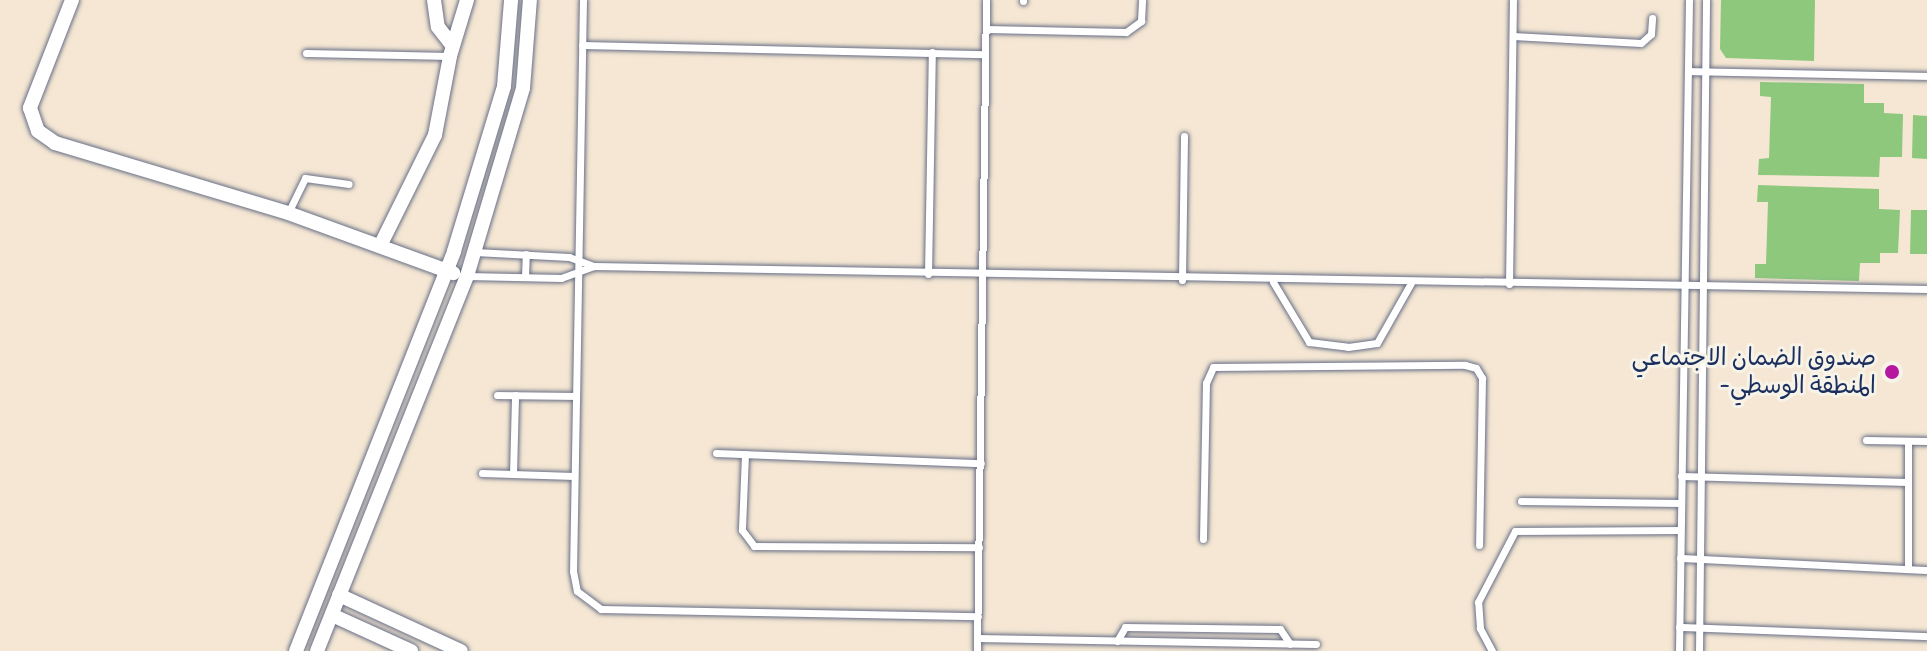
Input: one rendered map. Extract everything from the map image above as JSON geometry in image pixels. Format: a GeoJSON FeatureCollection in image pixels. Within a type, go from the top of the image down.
{"type":"FeatureCollection","features":[{"type":"Feature","properties":{"kind":"street"},"geometry":{"type":"LineString","coordinates":[[72,0],[30,108],[38,131],[55,143],[288,213],[421,257],[447,271],[467,276]]}},
{"type":"Feature","properties":{"kind":"street"},"geometry":{"type":"LineString","coordinates":[[434,0],[438,27],[451,51]]}},
{"type":"Feature","properties":{"kind":"street"},"geometry":{"type":"LineString","coordinates":[[381,244],[435,135],[451,51],[467,0]]}},
{"type":"Feature","properties":{"kind":"street"},"geometry":{"type":"LineString","coordinates":[[296,651],[454,251],[504,86],[511,0]]}},
{"type":"Feature","properties":{"kind":"street"},"geometry":{"type":"LineString","coordinates":[[317,651],[467,276],[523,88],[530,0]]}},
{"type":"Feature","properties":{"kind":"street"},"geometry":{"type":"LineString","coordinates":[[421,257],[454,251],[474,252]]}},
{"type":"Feature","properties":{"kind":"street"},"geometry":{"type":"LineString","coordinates":[[339,595],[461,651]]}},
{"type":"Feature","properties":{"kind":"street"},"geometry":{"type":"LineString","coordinates":[[332,615],[411,651]]}},
{"type":"Feature","properties":{"kind":"lane"},"geometry":{"type":"LineString","coordinates":[[583,0],[573,581],[583,599],[601,609],[978,616]]}},
{"type":"Feature","properties":{"kind":"lane"},"geometry":{"type":"LineString","coordinates":[[977,651],[986,0]]}},
{"type":"Feature","properties":{"kind":"lane"},"geometry":{"type":"LineString","coordinates":[[986,29],[1126,32],[1141,21],[1142,0]]}},
{"type":"Feature","properties":{"kind":"lane"},"geometry":{"type":"LineString","coordinates":[[1509,284],[1513,0]]}},
{"type":"Feature","properties":{"kind":"lane"},"geometry":{"type":"LineString","coordinates":[[1679,651],[1689,0]]}},
{"type":"Feature","properties":{"kind":"lane"},"geometry":{"type":"LineString","coordinates":[[1699,651],[1706,0]]}},
{"type":"Feature","properties":{"kind":"lane"},"geometry":{"type":"LineString","coordinates":[[1513,36],[1641,43],[1651,34],[1652,18]]}},
{"type":"Feature","properties":{"kind":"lane"},"geometry":{"type":"LineString","coordinates":[[582,45],[985,54]]}},
{"type":"Feature","properties":{"kind":"lane"},"geometry":{"type":"LineString","coordinates":[[306,53],[451,51]]}},
{"type":"Feature","properties":{"kind":"lane"},"geometry":{"type":"LineString","coordinates":[[928,274],[932,52]]}},
{"type":"Feature","properties":{"kind":"lane"},"geometry":{"type":"LineString","coordinates":[[1688,71],[1927,76]]}},
{"type":"Feature","properties":{"kind":"lane"},"geometry":{"type":"LineString","coordinates":[[1182,280],[1184,136]]}},
{"type":"Feature","properties":{"kind":"lane"},"geometry":{"type":"LineString","coordinates":[[288,213],[305,178],[349,184]]}},
{"type":"Feature","properties":{"kind":"lane"},"geometry":{"type":"LineString","coordinates":[[474,252],[577,259],[594,266],[1273,282],[1927,289]]}},
{"type":"Feature","properties":{"kind":"lane"},"geometry":{"type":"LineString","coordinates":[[525,277],[526,254]]}},
{"type":"Feature","properties":{"kind":"lane"},"geometry":{"type":"LineString","coordinates":[[467,276],[578,275],[594,266]]}},
{"type":"Feature","properties":{"kind":"lane"},"geometry":{"type":"LineString","coordinates":[[1273,282],[1309,342],[1348,347],[1377,343],[1411,283]]}},
{"type":"Feature","properties":{"kind":"lane"},"geometry":{"type":"LineString","coordinates":[[1347,364],[1348,347]]}},
{"type":"Feature","properties":{"kind":"lane"},"geometry":{"type":"LineString","coordinates":[[1203,539],[1210,370],[1222,364],[1465,365],[1479,370],[1479,545]]}},
{"type":"Feature","properties":{"kind":"lane"},"geometry":{"type":"LineString","coordinates":[[497,395],[576,396]]}},
{"type":"Feature","properties":{"kind":"lane"},"geometry":{"type":"LineString","coordinates":[[513,474],[515,395]]}},
{"type":"Feature","properties":{"kind":"lane"},"geometry":{"type":"LineString","coordinates":[[1682,416],[1700,416]]}},
{"type":"Feature","properties":{"kind":"lane"},"geometry":{"type":"LineString","coordinates":[[1866,440],[1927,441]]}},
{"type":"Feature","properties":{"kind":"lane"},"geometry":{"type":"LineString","coordinates":[[1908,441],[1908,569]]}},
{"type":"Feature","properties":{"kind":"lane"},"geometry":{"type":"LineString","coordinates":[[716,453],[981,463]]}},
{"type":"Feature","properties":{"kind":"lane"},"geometry":{"type":"LineString","coordinates":[[745,454],[742,530],[754,546],[979,547]]}},
{"type":"Feature","properties":{"kind":"lane"},"geometry":{"type":"LineString","coordinates":[[482,473],[574,476]]}},
{"type":"Feature","properties":{"kind":"lane"},"geometry":{"type":"LineString","coordinates":[[1681,476],[1908,482]]}},
{"type":"Feature","properties":{"kind":"lane"},"geometry":{"type":"LineString","coordinates":[[1521,501],[1681,503]]}},
{"type":"Feature","properties":{"kind":"lane"},"geometry":{"type":"LineString","coordinates":[[1492,651],[1480,628],[1478,602],[1515,531],[1680,530]]}},
{"type":"Feature","properties":{"kind":"lane"},"geometry":{"type":"LineString","coordinates":[[1680,558],[1927,570]]}},
{"type":"Feature","properties":{"kind":"lane"},"geometry":{"type":"LineString","coordinates":[[1117,641],[1125,627],[1280,629],[1290,644]]}},
{"type":"Feature","properties":{"kind":"lane"},"geometry":{"type":"LineString","coordinates":[[1679,627],[1927,636]]}},
{"type":"Feature","properties":{"kind":"lane"},"geometry":{"type":"LineString","coordinates":[[977,638],[1316,644]]}},
{"type":"Feature","properties":{"kind":"green space"},"geometry":{"type":"Polygon","coordinates":[[[1721,0],[1815,0],[1814,61],[1726,58],[1720,49],[1721,0]]]}},
{"type":"Feature","properties":{"kind":"green space"},"geometry":{"type":"Polygon","coordinates":[[[1760,82],[1864,84],[1864,103],[1884,103],[1884,113],[1903,114],[1902,157],[1880,157],[1879,177],[1758,175],[1759,159],[1769,158],[1771,97],[1760,96],[1760,82]]]}},
{"type":"Feature","properties":{"kind":"green space"},"geometry":{"type":"Polygon","coordinates":[[[1913,115],[1927,116],[1927,159],[1912,158],[1913,115]]]}},
{"type":"Feature","properties":{"kind":"green space"},"geometry":{"type":"Polygon","coordinates":[[[1758,185],[1879,189],[1879,209],[1900,210],[1898,253],[1880,253],[1880,263],[1860,263],[1859,281],[1755,278],[1755,264],[1766,264],[1768,202],[1757,202],[1758,185]]]}},
{"type":"Feature","properties":{"kind":"green space"},"geometry":{"type":"Polygon","coordinates":[[[1911,210],[1927,210],[1927,254],[1910,254],[1911,210]]]}},
{"type":"Feature","properties":{"kind":"place","name":"صندوق الضمان الاجتماعي -المنطقة الوسطي"},"geometry":{"type":"Point","coordinates":[1892,372]}}]}
